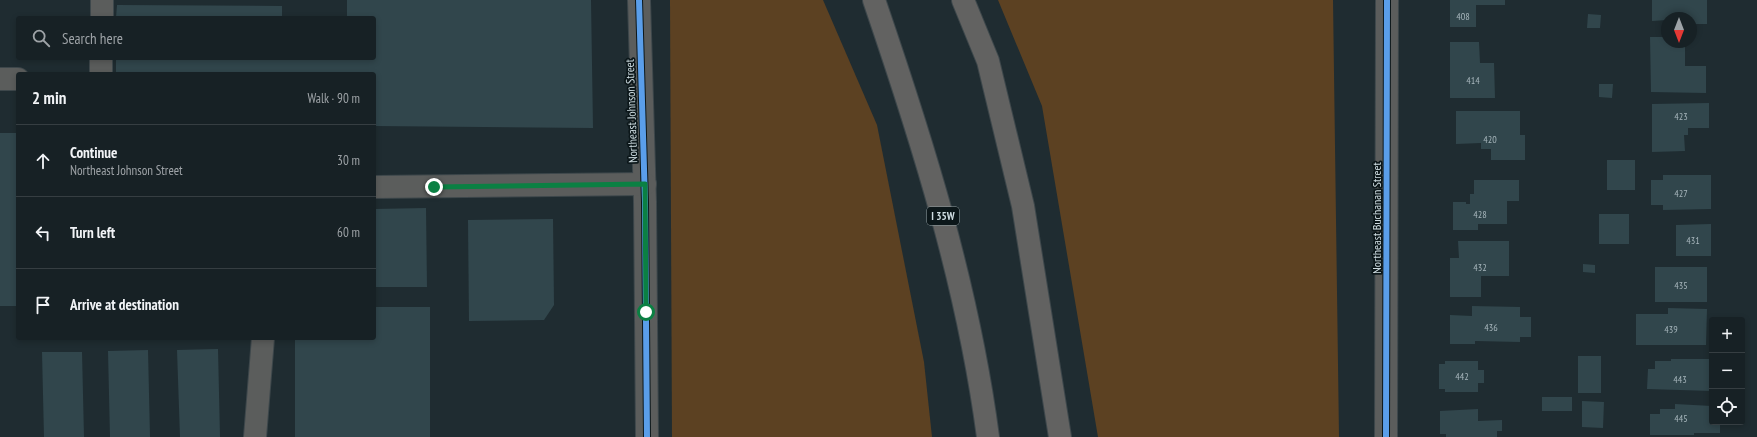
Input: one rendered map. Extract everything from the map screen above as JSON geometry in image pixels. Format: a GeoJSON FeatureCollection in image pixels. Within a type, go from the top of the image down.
{"type":"FeatureCollection","features":[{"type":"Feature","properties":{"kind":"highway","name":"I 35W"},"geometry":{"type":"LineString","coordinates":[[874,0],[917,125],[954,258],[988,437]]}},
{"type":"Feature","properties":{"kind":"highway"},"geometry":{"type":"LineString","coordinates":[[963,0],[988,61],[1023,206],[1060,437]]}},
{"type":"Feature","properties":{"kind":"street"},"geometry":{"type":"LineString","coordinates":[[102,0],[102,16]]}},
{"type":"Feature","properties":{"kind":"street","name":"Northeast Johnson Street"},"geometry":{"type":"LineString","coordinates":[[639,0],[645,184],[647,437]]}},
{"type":"Feature","properties":{"kind":"street","name":"Northeast Buchanan Street"},"geometry":{"type":"LineString","coordinates":[[1386,437],[1387,0]]}},
{"type":"Feature","properties":{"kind":"street"},"geometry":{"type":"LineString","coordinates":[[101,72],[102,60]]}},
{"type":"Feature","properties":{"kind":"street"},"geometry":{"type":"LineString","coordinates":[[0,79],[16,79]]}},
{"type":"Feature","properties":{"kind":"street"},"geometry":{"type":"LineString","coordinates":[[376,188],[645,184]]}},
{"type":"Feature","properties":{"kind":"street"},"geometry":{"type":"LineString","coordinates":[[255,437],[263,340]]}},
{"type":"Feature","properties":{"kind":"shaded area"},"geometry":{"type":"Polygon","coordinates":[[[670,0],[823,0],[877,125],[924,362],[932,437],[672,437],[670,0]]]}},
{"type":"Feature","properties":{"kind":"shaded area"},"geometry":{"type":"Polygon","coordinates":[[[998,0],[1333,0],[1339,437],[1098,437],[1042,106],[998,0]]]}},
{"type":"Feature","properties":{"kind":"building"},"geometry":{"type":"Polygon","coordinates":[[[347,0],[591,0],[593,128],[376,126],[376,72],[116,72],[116,60],[376,60],[376,16],[347,16],[347,0]]]}},
{"type":"Feature","properties":{"kind":"building"},"geometry":{"type":"Polygon","coordinates":[[[1450,0],[1505,0],[1505,5],[1476,5],[1476,27],[1450,27],[1450,0]]]}},
{"type":"Feature","properties":{"kind":"building"},"geometry":{"type":"Polygon","coordinates":[[[1652,0],[1707,0],[1707,24],[1697,24],[1697,12],[1661,12],[1661,20],[1652,21],[1652,0]]]}},
{"type":"Feature","properties":{"kind":"building"},"geometry":{"type":"Polygon","coordinates":[[[117,5],[282,6],[282,16],[116,16],[117,5]]]}},
{"type":"Feature","properties":{"kind":"building"},"geometry":{"type":"Polygon","coordinates":[[[1588,14],[1601,15],[1600,28],[1587,28],[1588,14]]]}},
{"type":"Feature","properties":{"kind":"building"},"geometry":{"type":"Polygon","coordinates":[[[1650,37],[1661,37],[1661,48],[1685,48],[1685,66],[1706,66],[1706,93],[1651,92],[1650,37]]]}},
{"type":"Feature","properties":{"kind":"building"},"geometry":{"type":"Polygon","coordinates":[[[1450,42],[1479,42],[1480,63],[1494,63],[1495,98],[1450,98],[1450,42]]]}},
{"type":"Feature","properties":{"kind":"building"},"geometry":{"type":"Polygon","coordinates":[[[1599,84],[1613,84],[1612,98],[1599,97],[1599,84]]]}},
{"type":"Feature","properties":{"kind":"building"},"geometry":{"type":"Polygon","coordinates":[[[1709,103],[1709,128],[1688,128],[1688,135],[1684,135],[1685,151],[1652,152],[1652,104],[1709,103]]]}},
{"type":"Feature","properties":{"kind":"building"},"geometry":{"type":"Polygon","coordinates":[[[1456,111],[1520,111],[1520,135],[1525,135],[1525,160],[1491,160],[1491,149],[1481,149],[1481,143],[1456,144],[1456,111]]]}},
{"type":"Feature","properties":{"kind":"building"},"geometry":{"type":"Polygon","coordinates":[[[0,133],[16,133],[16,306],[0,306],[0,133]]]}},
{"type":"Feature","properties":{"kind":"building"},"geometry":{"type":"Polygon","coordinates":[[[1607,160],[1635,160],[1635,190],[1607,190],[1607,160]]]}},
{"type":"Feature","properties":{"kind":"building"},"geometry":{"type":"Polygon","coordinates":[[[1663,175],[1711,175],[1711,209],[1663,210],[1663,205],[1651,205],[1651,180],[1663,180],[1663,175]]]}},
{"type":"Feature","properties":{"kind":"building"},"geometry":{"type":"Polygon","coordinates":[[[1474,180],[1519,180],[1519,201],[1507,201],[1507,224],[1478,224],[1478,230],[1453,230],[1453,202],[1466,202],[1466,204],[1470,204],[1470,194],[1474,194],[1474,180]]]}},
{"type":"Feature","properties":{"kind":"building"},"geometry":{"type":"Polygon","coordinates":[[[426,208],[427,287],[376,287],[376,209],[426,208]]]}},
{"type":"Feature","properties":{"kind":"building"},"geometry":{"type":"Polygon","coordinates":[[[1599,214],[1629,214],[1629,244],[1599,244],[1599,214]]]}},
{"type":"Feature","properties":{"kind":"building"},"geometry":{"type":"Polygon","coordinates":[[[553,219],[554,305],[544,320],[469,321],[468,220],[553,219]]]}},
{"type":"Feature","properties":{"kind":"building"},"geometry":{"type":"Polygon","coordinates":[[[1711,224],[1711,256],[1676,256],[1676,225],[1711,224]]]}},
{"type":"Feature","properties":{"kind":"building"},"geometry":{"type":"Polygon","coordinates":[[[1458,241],[1509,241],[1509,276],[1481,276],[1481,297],[1450,297],[1450,258],[1459,258],[1458,241]]]}},
{"type":"Feature","properties":{"kind":"building"},"geometry":{"type":"Polygon","coordinates":[[[1583,264],[1595,265],[1595,273],[1583,272],[1583,264]]]}},
{"type":"Feature","properties":{"kind":"building"},"geometry":{"type":"Polygon","coordinates":[[[1655,267],[1707,267],[1707,302],[1655,302],[1655,267]]]}},
{"type":"Feature","properties":{"kind":"building"},"geometry":{"type":"Polygon","coordinates":[[[1472,306],[1520,307],[1520,317],[1531,317],[1531,337],[1520,337],[1520,342],[1475,341],[1475,344],[1450,344],[1450,315],[1472,316],[1472,306]]]}},
{"type":"Feature","properties":{"kind":"building"},"geometry":{"type":"Polygon","coordinates":[[[376,307],[430,307],[430,437],[295,437],[295,340],[376,340],[376,307]]]}},
{"type":"Feature","properties":{"kind":"building"},"geometry":{"type":"Polygon","coordinates":[[[1668,308],[1707,309],[1706,345],[1636,345],[1636,314],[1668,314],[1668,308]]]}},
{"type":"Feature","properties":{"kind":"building"},"geometry":{"type":"Polygon","coordinates":[[[218,349],[220,437],[180,437],[177,350],[218,349]]]}},
{"type":"Feature","properties":{"kind":"building"},"geometry":{"type":"Polygon","coordinates":[[[148,350],[150,437],[110,437],[108,351],[148,350]]]}},
{"type":"Feature","properties":{"kind":"building"},"geometry":{"type":"Polygon","coordinates":[[[42,352],[82,352],[84,437],[44,437],[42,352]]]}},
{"type":"Feature","properties":{"kind":"building"},"geometry":{"type":"Polygon","coordinates":[[[1578,356],[1601,356],[1601,393],[1578,393],[1578,356]]]}},
{"type":"Feature","properties":{"kind":"building"},"geometry":{"type":"Polygon","coordinates":[[[1671,359],[1709,359],[1709,391],[1647,389],[1648,369],[1655,369],[1655,361],[1671,361],[1671,359]]]}},
{"type":"Feature","properties":{"kind":"building"},"geometry":{"type":"Polygon","coordinates":[[[1445,361],[1478,361],[1478,370],[1484,370],[1484,383],[1478,383],[1478,392],[1445,392],[1445,389],[1439,389],[1439,364],[1445,364],[1445,361]]]}},
{"type":"Feature","properties":{"kind":"building"},"geometry":{"type":"Polygon","coordinates":[[[1542,397],[1572,397],[1572,411],[1542,411],[1542,397]]]}},
{"type":"Feature","properties":{"kind":"building"},"geometry":{"type":"Polygon","coordinates":[[[1582,401],[1604,402],[1603,428],[1582,427],[1582,401]]]}},
{"type":"Feature","properties":{"kind":"building"},"geometry":{"type":"Polygon","coordinates":[[[1675,404],[1709,406],[1709,425],[1720,425],[1720,433],[1694,433],[1694,435],[1650,435],[1650,414],[1660,414],[1660,409],[1675,409],[1675,404]]]}},
{"type":"Feature","properties":{"kind":"building"},"geometry":{"type":"Polygon","coordinates":[[[1478,409],[1478,421],[1502,420],[1502,431],[1497,431],[1497,437],[1446,437],[1446,434],[1440,434],[1440,411],[1478,409]]]}},
{"type":"Feature","properties":{"kind":"cycle path"},"geometry":{"type":"LineString","coordinates":[[639,0],[645,202],[647,437]]}},
{"type":"Feature","properties":{"kind":"cycle path"},"geometry":{"type":"LineString","coordinates":[[1386,437],[1387,0]]}},
{"type":"Feature","properties":{"kind":"route"},"geometry":{"type":"LineString","coordinates":[[434,187],[645,184],[646,312]]}}]}
